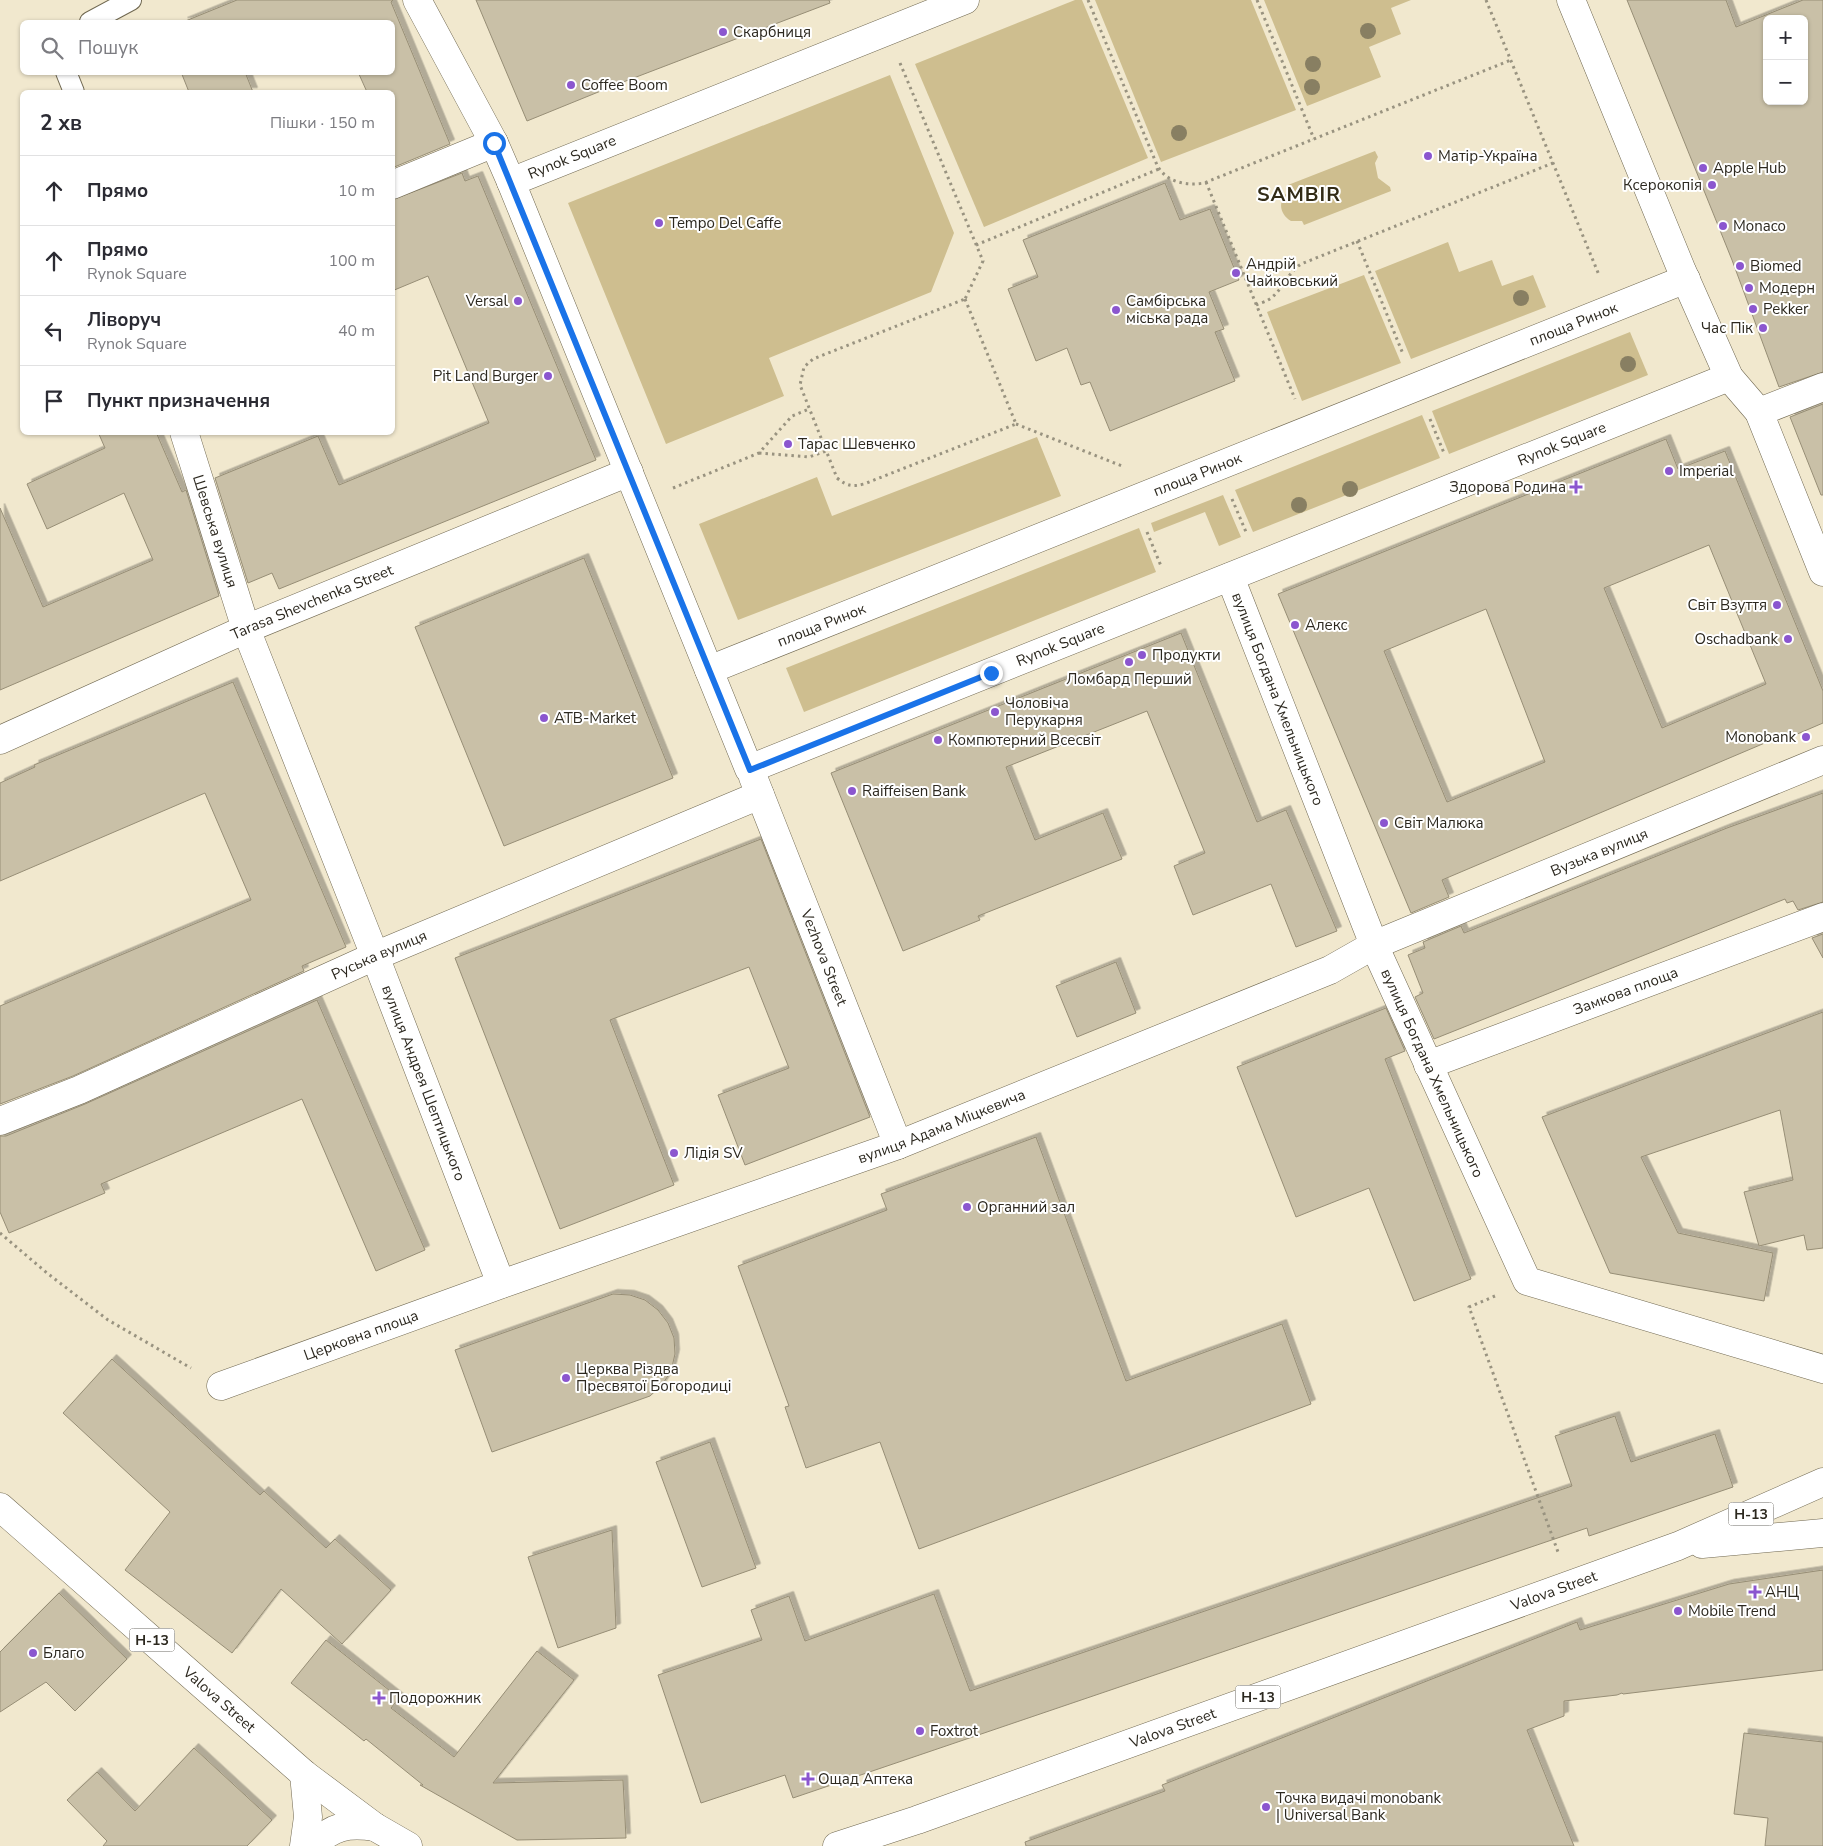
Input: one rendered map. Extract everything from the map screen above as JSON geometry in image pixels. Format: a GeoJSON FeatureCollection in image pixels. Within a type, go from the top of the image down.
{"type":"FeatureCollection","features":[{"type":"Feature","properties":{"kind":"street"},"geometry":{"type":"LineString","coordinates":[[418,0],[494,143],[510,182]]}},
{"type":"Feature","properties":{"kind":"street","name":"Rynok Square"},"geometry":{"type":"LineString","coordinates":[[965,0],[510,182],[750,770],[1729,377]]}},
{"type":"Feature","properties":{"kind":"street"},"geometry":{"type":"LineString","coordinates":[[1571,0],[1686,280],[1729,377],[1759,412],[1823,572]]}},
{"type":"Feature","properties":{"kind":"street"},"geometry":{"type":"LineString","coordinates":[[395,184],[494,143]]}},
{"type":"Feature","properties":{"kind":"street","name":"площа Ринок"},"geometry":{"type":"LineString","coordinates":[[709,670],[1686,280]]}},
{"type":"Feature","properties":{"kind":"street"},"geometry":{"type":"LineString","coordinates":[[1759,412],[1823,387]]}},
{"type":"Feature","properties":{"kind":"street","name":"Шевська вулиця"},"geometry":{"type":"LineString","coordinates":[[185,435],[246,629]]}},
{"type":"Feature","properties":{"kind":"street","name":"Tarasa Shevchenka Street"},"geometry":{"type":"LineString","coordinates":[[0,740],[246,629],[629,472]]}},
{"type":"Feature","properties":{"kind":"street","name":"вулиця Богдана Хмельницького"},"geometry":{"type":"LineString","coordinates":[[1230,577],[1374,945],[1527,1281]]}},
{"type":"Feature","properties":{"kind":"street","name":"вулиця Андрея Шептицького"},"geometry":{"type":"LineString","coordinates":[[246,629],[375,956],[501,1284]]}},
{"type":"Feature","properties":{"kind":"street","name":"Вузька вулиця"},"geometry":{"type":"LineString","coordinates":[[1374,945],[1823,760]]}},
{"type":"Feature","properties":{"kind":"street","name":"Vezhova Street"},"geometry":{"type":"LineString","coordinates":[[750,770],[898,1146]]}},
{"type":"Feature","properties":{"kind":"street","name":"Руська вулиця"},"geometry":{"type":"LineString","coordinates":[[0,1121],[79,1090],[375,956],[760,795]]}},
{"type":"Feature","properties":{"kind":"street","name":"Замкова площа"},"geometry":{"type":"LineString","coordinates":[[1428,1065],[1823,917]]}},
{"type":"Feature","properties":{"kind":"street","name":"вулиця Адама Міцкевича"},"geometry":{"type":"LineString","coordinates":[[501,1284],[898,1146],[1330,970],[1374,945]]}},
{"type":"Feature","properties":{"kind":"street"},"geometry":{"type":"LineString","coordinates":[[1527,1281],[1823,1370]]}},
{"type":"Feature","properties":{"kind":"street","name":"Церковна площа"},"geometry":{"type":"LineString","coordinates":[[220,1386],[501,1284]]}},
{"type":"Feature","properties":{"kind":"street","name":"Valova Street"},"geometry":{"type":"LineString","coordinates":[[837,1846],[917,1820],[1678,1546],[1823,1482]]}},
{"type":"Feature","properties":{"kind":"street","name":"Valova Street"},"geometry":{"type":"LineString","coordinates":[[0,1507],[304,1774],[395,1839]]}},
{"type":"Feature","properties":{"kind":"street","name":"Valova Street"},"geometry":{"type":"LineString","coordinates":[[1678,1546],[1823,1533]]}},
{"type":"Feature","properties":{"kind":"street"},"geometry":{"type":"LineString","coordinates":[[304,1774],[308,1817],[304,1846]]}},
{"type":"Feature","properties":{"kind":"street","name":"Valova Street"},"geometry":{"type":"LineString","coordinates":[[312,1846],[322,1836],[335,1829],[356,1824],[395,1839]]}},
{"type":"Feature","properties":{"kind":"lane"},"geometry":{"type":"LineString","coordinates":[[94,20],[130,0]]}},
{"type":"Feature","properties":{"kind":"lane"},"geometry":{"type":"LineString","coordinates":[[67,75],[73,90]]}},
{"type":"Feature","properties":{"kind":"path"},"geometry":{"type":"LineString","coordinates":[[1088,0],[1159,170],[1169,178],[1193,185],[1206,182],[1511,60]]}},
{"type":"Feature","properties":{"kind":"path"},"geometry":{"type":"LineString","coordinates":[[1257,0],[1314,138]]}},
{"type":"Feature","properties":{"kind":"path"},"geometry":{"type":"LineString","coordinates":[[1486,0],[1612,308]]}},
{"type":"Feature","properties":{"kind":"path"},"geometry":{"type":"LineString","coordinates":[[900,62],[983,261],[965,299],[813,359],[804,367],[800,385],[837,478],[852,487],[864,484],[1016,424],[1170,486]]}},
{"type":"Feature","properties":{"kind":"path"},"geometry":{"type":"LineString","coordinates":[[1256,305],[1275,295],[1290,273],[1301,264],[1553,163]]}},
{"type":"Feature","properties":{"kind":"path"},"geometry":{"type":"LineString","coordinates":[[976,245],[1159,170]]}},
{"type":"Feature","properties":{"kind":"path"},"geometry":{"type":"LineString","coordinates":[[1206,182],[1308,430]]}},
{"type":"Feature","properties":{"kind":"path"},"geometry":{"type":"LineString","coordinates":[[965,299],[1016,424]]}},
{"type":"Feature","properties":{"kind":"path"},"geometry":{"type":"LineString","coordinates":[[672,488],[759,453],[792,416],[809,409]]}},
{"type":"Feature","properties":{"kind":"path"},"geometry":{"type":"LineString","coordinates":[[759,453],[808,457],[826,451]]}},
{"type":"Feature","properties":{"kind":"path"},"geometry":{"type":"LineString","coordinates":[[1218,466],[1260,565]]}},
{"type":"Feature","properties":{"kind":"path"},"geometry":{"type":"LineString","coordinates":[[1134,499],[1174,599]]}},
{"type":"Feature","properties":{"kind":"path"},"geometry":{"type":"LineString","coordinates":[[0,1233],[47,1273],[108,1320],[220,1386]]}},
{"type":"Feature","properties":{"kind":"path"},"geometry":{"type":"LineString","coordinates":[[1527,1281],[1470,1307],[1570,1584]]}},
{"type":"Feature","properties":{"kind":"shaded area"},"geometry":{"type":"Polygon","coordinates":[[[1075,0],[1082,0],[1148,158],[984,227],[915,64],[1075,0]]]}},
{"type":"Feature","properties":{"kind":"shaded area"},"geometry":{"type":"Polygon","coordinates":[[[1095,0],[1251,0],[1296,110],[1161,162],[1095,0]]]}},
{"type":"Feature","properties":{"kind":"shaded area"},"geometry":{"type":"Polygon","coordinates":[[[1264,0],[1411,0],[1391,8],[1401,34],[1369,47],[1381,77],[1307,106],[1264,0]]]}},
{"type":"Feature","properties":{"kind":"shaded area"},"geometry":{"type":"Polygon","coordinates":[[[890,75],[954,233],[931,292],[769,358],[784,396],[666,444],[568,203],[890,75]]]}},
{"type":"Feature","properties":{"kind":"shaded area"},"geometry":{"type":"Polygon","coordinates":[[[1375,151],[1378,157],[1375,163],[1378,178],[1390,187],[1391,191],[1304,225],[1302,221],[1291,221],[1284,214],[1281,206],[1283,198],[1290,190],[1288,185],[1375,151]]]}},
{"type":"Feature","properties":{"kind":"shaded area"},"geometry":{"type":"Polygon","coordinates":[[[1448,242],[1459,272],[1492,260],[1502,286],[1533,275],[1546,307],[1411,359],[1375,271],[1448,242]]]}},
{"type":"Feature","properties":{"kind":"shaded area"},"geometry":{"type":"Polygon","coordinates":[[[1364,275],[1401,363],[1302,401],[1267,312],[1364,275]]]}},
{"type":"Feature","properties":{"kind":"shaded area"},"geometry":{"type":"Polygon","coordinates":[[[1630,332],[1648,375],[1449,454],[1432,411],[1630,332]]]}},
{"type":"Feature","properties":{"kind":"shaded area"},"geometry":{"type":"Polygon","coordinates":[[[1422,415],[1440,458],[1253,532],[1235,490],[1422,415]]]}},
{"type":"Feature","properties":{"kind":"shaded area"},"geometry":{"type":"Polygon","coordinates":[[[1037,437],[1061,496],[738,620],[699,524],[817,477],[832,516],[1037,437]]]}},
{"type":"Feature","properties":{"kind":"shaded area"},"geometry":{"type":"Polygon","coordinates":[[[1223,495],[1241,537],[1219,546],[1205,512],[1154,532],[1151,523],[1223,495]]]}},
{"type":"Feature","properties":{"kind":"shaded area"},"geometry":{"type":"Polygon","coordinates":[[[1139,528],[1156,572],[804,712],[786,668],[1139,528]]]}},
{"type":"Feature","properties":{"kind":"building"},"geometry":{"type":"Polygon","coordinates":[[[237,0],[393,0],[391,2],[450,144],[395,167],[395,90],[366,90],[359,75],[395,75],[395,20],[188,20],[237,0]]]}},
{"type":"Feature","properties":{"kind":"building"},"geometry":{"type":"Polygon","coordinates":[[[476,0],[829,0],[830,3],[527,121],[476,0]]]}},
{"type":"Feature","properties":{"kind":"building"},"geometry":{"type":"Polygon","coordinates":[[[1627,0],[1726,0],[1736,27],[1763,16],[1763,105],[1808,105],[1808,15],[1766,15],[1803,0],[1823,0],[1823,372],[1779,387],[1732,260],[1627,0]]]}},
{"type":"Feature","properties":{"kind":"building"},"geometry":{"type":"Polygon","coordinates":[[[182,75],[246,75],[252,90],[188,90],[182,75]]]}},
{"type":"Feature","properties":{"kind":"building"},"geometry":{"type":"Polygon","coordinates":[[[462,173],[465,181],[478,176],[596,460],[279,589],[272,573],[248,583],[215,478],[318,436],[339,485],[489,423],[428,276],[395,290],[395,199],[462,173]]]}},
{"type":"Feature","properties":{"kind":"building","name":"Самбірська міська рада"},"geometry":{"type":"Polygon","coordinates":[[[1165,183],[1180,220],[1210,209],[1239,280],[1209,292],[1224,329],[1215,332],[1235,381],[1110,431],[1090,382],[1081,385],[1067,348],[1036,361],[1008,289],[1038,277],[1023,240],[1165,183]]]}},
{"type":"Feature","properties":{"kind":"building"},"geometry":{"type":"Polygon","coordinates":[[[1823,404],[1823,495],[1821,495],[1790,417],[1823,404]]]}},
{"type":"Feature","properties":{"kind":"building"},"geometry":{"type":"Polygon","coordinates":[[[99,435],[157,435],[182,492],[186,490],[219,596],[0,690],[0,508],[43,607],[153,560],[124,493],[47,529],[27,484],[105,448],[99,435]]]}},
{"type":"Feature","properties":{"kind":"building"},"geometry":{"type":"Polygon","coordinates":[[[1666,439],[1678,469],[1725,451],[1823,691],[1823,723],[1788,738],[1786,734],[1442,880],[1449,897],[1411,913],[1278,594],[1666,439]],[[1709,545],[1604,588],[1662,728],[1766,684],[1709,545]],[[1486,609],[1384,651],[1447,802],[1545,762],[1486,609]]]}},
{"type":"Feature","properties":{"kind":"building"},"geometry":{"type":"Polygon","coordinates":[[[584,558],[673,778],[504,846],[415,627],[584,558]]]}},
{"type":"Feature","properties":{"kind":"building"},"geometry":{"type":"Polygon","coordinates":[[[1181,633],[1257,822],[1286,810],[1337,931],[1296,947],[1271,884],[1193,915],[1174,866],[1205,853],[1147,711],[1006,767],[1035,840],[1103,813],[1122,859],[978,916],[980,920],[903,951],[831,773],[1181,633]]]}},
{"type":"Feature","properties":{"kind":"building"},"geometry":{"type":"Polygon","coordinates":[[[233,682],[346,947],[302,966],[304,971],[73,1076],[0,1104],[0,1006],[251,900],[205,793],[0,881],[0,783],[35,767],[34,765],[233,682]]]}},
{"type":"Feature","properties":{"kind":"building"},"geometry":{"type":"Polygon","coordinates":[[[1823,793],[1823,902],[1798,910],[1793,901],[1787,903],[1785,899],[1434,1039],[1415,997],[1423,993],[1408,955],[1425,948],[1423,942],[1461,926],[1464,933],[1727,828],[1823,793]]]}},
{"type":"Feature","properties":{"kind":"building"},"geometry":{"type":"Polygon","coordinates":[[[761,839],[870,1117],[745,1165],[718,1095],[789,1068],[749,967],[610,1020],[674,1185],[560,1229],[455,958],[761,839]]]}},
{"type":"Feature","properties":{"kind":"building"},"geometry":{"type":"Polygon","coordinates":[[[1823,934],[1823,958],[1812,938],[1823,934]]]}},
{"type":"Feature","properties":{"kind":"building"},"geometry":{"type":"Polygon","coordinates":[[[1116,962],[1136,1013],[1077,1037],[1056,986],[1116,962]]]}},
{"type":"Feature","properties":{"kind":"building"},"geometry":{"type":"Polygon","coordinates":[[[317,1000],[425,1250],[376,1271],[302,1099],[101,1184],[105,1193],[9,1233],[0,1212],[0,1136],[6,1136],[85,1104],[317,1000]]]}},
{"type":"Feature","properties":{"kind":"building"},"geometry":{"type":"Polygon","coordinates":[[[1386,1008],[1405,1051],[1385,1059],[1471,1279],[1414,1301],[1369,1188],[1296,1217],[1237,1067],[1386,1008]]]}},
{"type":"Feature","properties":{"kind":"building"},"geometry":{"type":"Polygon","coordinates":[[[1823,1012],[1823,1248],[1807,1250],[1804,1235],[1759,1246],[1744,1192],[1793,1180],[1780,1110],[1641,1157],[1678,1233],[1773,1253],[1764,1301],[1610,1273],[1542,1117],[1823,1012]]]}},
{"type":"Feature","properties":{"kind":"building"},"geometry":{"type":"Polygon","coordinates":[[[1036,1137],[1126,1381],[1282,1324],[1311,1404],[919,1549],[880,1442],[806,1468],[785,1407],[789,1406],[738,1266],[887,1210],[881,1194],[1036,1137]]]}},
{"type":"Feature","properties":{"kind":"building","name":"Церква Різдва Пресвятої Богородиці"},"geometry":{"type":"Polygon","coordinates":[[[613,1294],[630,1295],[645,1300],[658,1310],[668,1323],[674,1338],[675,1354],[671,1371],[662,1385],[650,1396],[492,1452],[455,1350],[613,1294]]]}},
{"type":"Feature","properties":{"kind":"building"},"geometry":{"type":"Polygon","coordinates":[[[112,1359],[260,1495],[264,1491],[326,1548],[335,1539],[391,1590],[342,1644],[281,1589],[232,1653],[125,1570],[170,1512],[63,1413],[112,1359]]]}},
{"type":"Feature","properties":{"kind":"building"},"geometry":{"type":"Polygon","coordinates":[[[1615,1416],[1631,1462],[1715,1434],[1733,1487],[1589,1536],[1587,1528],[793,1798],[785,1775],[701,1803],[658,1675],[762,1640],[751,1610],[789,1596],[805,1641],[934,1594],[970,1691],[1572,1486],[1555,1436],[1615,1416]]]}},
{"type":"Feature","properties":{"kind":"building"},"geometry":{"type":"Polygon","coordinates":[[[710,1442],[756,1568],[702,1587],[656,1462],[710,1442]]]}},
{"type":"Feature","properties":{"kind":"building"},"geometry":{"type":"Polygon","coordinates":[[[612,1530],[616,1628],[558,1648],[528,1557],[612,1530]]]}},
{"type":"Feature","properties":{"kind":"building"},"geometry":{"type":"Polygon","coordinates":[[[1823,1570],[1823,1670],[1564,1701],[1564,1716],[1527,1730],[1574,1846],[1026,1846],[1025,1842],[1165,1791],[1162,1785],[1577,1622],[1580,1630],[1729,1584],[1823,1570]]]}},
{"type":"Feature","properties":{"kind":"building"},"geometry":{"type":"Polygon","coordinates":[[[59,1593],[127,1659],[75,1711],[46,1682],[0,1712],[0,1652],[59,1593]]]}},
{"type":"Feature","properties":{"kind":"building"},"geometry":{"type":"Polygon","coordinates":[[[326,1640],[399,1698],[391,1708],[454,1757],[537,1651],[574,1680],[493,1783],[623,1780],[626,1838],[517,1840],[420,1785],[423,1785],[366,1739],[364,1741],[291,1683],[326,1640]]]}},
{"type":"Feature","properties":{"kind":"building"},"geometry":{"type":"Polygon","coordinates":[[[1744,1733],[1823,1742],[1823,1846],[1765,1846],[1768,1818],[1734,1814],[1744,1733]]]}},
{"type":"Feature","properties":{"kind":"building"},"geometry":{"type":"Polygon","coordinates":[[[194,1748],[272,1820],[247,1846],[103,1846],[107,1841],[67,1800],[97,1772],[135,1811],[194,1748]]]}},
{"type":"Feature","properties":{"kind":"place","name":"Скарбниця"},"geometry":{"type":"Point","coordinates":[723,32]}},
{"type":"Feature","properties":{"kind":"place","name":"Coffee Boom"},"geometry":{"type":"Point","coordinates":[571,85]}},
{"type":"Feature","properties":{"kind":"place","name":"Матір-Україна"},"geometry":{"type":"Point","coordinates":[1428,156]}},
{"type":"Feature","properties":{"kind":"place","name":"Apple Hub"},"geometry":{"type":"Point","coordinates":[1703,168]}},
{"type":"Feature","properties":{"kind":"place","name":"Ксерокопія"},"geometry":{"type":"Point","coordinates":[1712,185]}},
{"type":"Feature","properties":{"kind":"place","name":"Tempo Del Caffe"},"geometry":{"type":"Point","coordinates":[659,223]}},
{"type":"Feature","properties":{"kind":"place","name":"Monaco"},"geometry":{"type":"Point","coordinates":[1723,226]}},
{"type":"Feature","properties":{"kind":"place","name":"Biomed"},"geometry":{"type":"Point","coordinates":[1740,266]}},
{"type":"Feature","properties":{"kind":"place","name":"Андрій Чайковський"},"geometry":{"type":"Point","coordinates":[1236,273]}},
{"type":"Feature","properties":{"kind":"place","name":"Модерн"},"geometry":{"type":"Point","coordinates":[1749,288]}},
{"type":"Feature","properties":{"kind":"place","name":"Versal"},"geometry":{"type":"Point","coordinates":[518,301]}},
{"type":"Feature","properties":{"kind":"place","name":"Pekker"},"geometry":{"type":"Point","coordinates":[1753,309]}},
{"type":"Feature","properties":{"kind":"place","name":"Самбірська міська рада"},"geometry":{"type":"Point","coordinates":[1116,310]}},
{"type":"Feature","properties":{"kind":"place","name":"Час Пік"},"geometry":{"type":"Point","coordinates":[1763,328]}},
{"type":"Feature","properties":{"kind":"place","name":"Pit Land Burger"},"geometry":{"type":"Point","coordinates":[548,376]}},
{"type":"Feature","properties":{"kind":"place","name":"Тарас Шевченко"},"geometry":{"type":"Point","coordinates":[788,444]}},
{"type":"Feature","properties":{"kind":"place","name":"Imperial"},"geometry":{"type":"Point","coordinates":[1669,471]}},
{"type":"Feature","properties":{"kind":"place","name":"Здорова Родина"},"geometry":{"type":"Point","coordinates":[1576,487]}},
{"type":"Feature","properties":{"kind":"place","name":"Світ Взуття"},"geometry":{"type":"Point","coordinates":[1777,605]}},
{"type":"Feature","properties":{"kind":"place","name":"Алекс"},"geometry":{"type":"Point","coordinates":[1295,625]}},
{"type":"Feature","properties":{"kind":"place","name":"Oschadbank"},"geometry":{"type":"Point","coordinates":[1788,639]}},
{"type":"Feature","properties":{"kind":"place","name":"Продукти"},"geometry":{"type":"Point","coordinates":[1142,655]}},
{"type":"Feature","properties":{"kind":"place","name":"Ломбард Перший"},"geometry":{"type":"Point","coordinates":[1129,662]}},
{"type":"Feature","properties":{"kind":"place","name":"Чоловіча Перукарня"},"geometry":{"type":"Point","coordinates":[995,712]}},
{"type":"Feature","properties":{"kind":"place","name":"ATB-Market"},"geometry":{"type":"Point","coordinates":[544,718]}},
{"type":"Feature","properties":{"kind":"place","name":"Monobank"},"geometry":{"type":"Point","coordinates":[1806,737]}},
{"type":"Feature","properties":{"kind":"place","name":"Компютерний Всесвіт"},"geometry":{"type":"Point","coordinates":[938,740]}},
{"type":"Feature","properties":{"kind":"place","name":"Raiffeisen Bank"},"geometry":{"type":"Point","coordinates":[852,791]}},
{"type":"Feature","properties":{"kind":"place","name":"Світ Малюка"},"geometry":{"type":"Point","coordinates":[1384,823]}},
{"type":"Feature","properties":{"kind":"place","name":"Лідія SV"},"geometry":{"type":"Point","coordinates":[674,1153]}},
{"type":"Feature","properties":{"kind":"place","name":"Органний зал"},"geometry":{"type":"Point","coordinates":[967,1207]}},
{"type":"Feature","properties":{"kind":"place","name":"Церква Різдва Пресвятої Богородиці"},"geometry":{"type":"Point","coordinates":[566,1378]}},
{"type":"Feature","properties":{"kind":"place","name":"АНЦ"},"geometry":{"type":"Point","coordinates":[1755,1592]}},
{"type":"Feature","properties":{"kind":"place","name":"Mobile Trend"},"geometry":{"type":"Point","coordinates":[1678,1611]}},
{"type":"Feature","properties":{"kind":"place","name":"Благо"},"geometry":{"type":"Point","coordinates":[33,1653]}},
{"type":"Feature","properties":{"kind":"place","name":"Подорожник"},"geometry":{"type":"Point","coordinates":[379,1698]}},
{"type":"Feature","properties":{"kind":"place","name":"Foxtrot"},"geometry":{"type":"Point","coordinates":[920,1731]}},
{"type":"Feature","properties":{"kind":"place","name":"Ощад Аптека"},"geometry":{"type":"Point","coordinates":[808,1779]}},
{"type":"Feature","properties":{"kind":"place","name":"Точка видачі monobank | Universal Bank"},"geometry":{"type":"Point","coordinates":[1266,1807]}},
{"type":"Feature","properties":{"kind":"district","name":"SAMBIR"},"geometry":{"type":"Point","coordinates":[1299,194]}},
{"type":"Feature","properties":{"kind":"route"},"geometry":{"type":"LineString","coordinates":[[494,143],[750,770],[991,673]]}}]}
